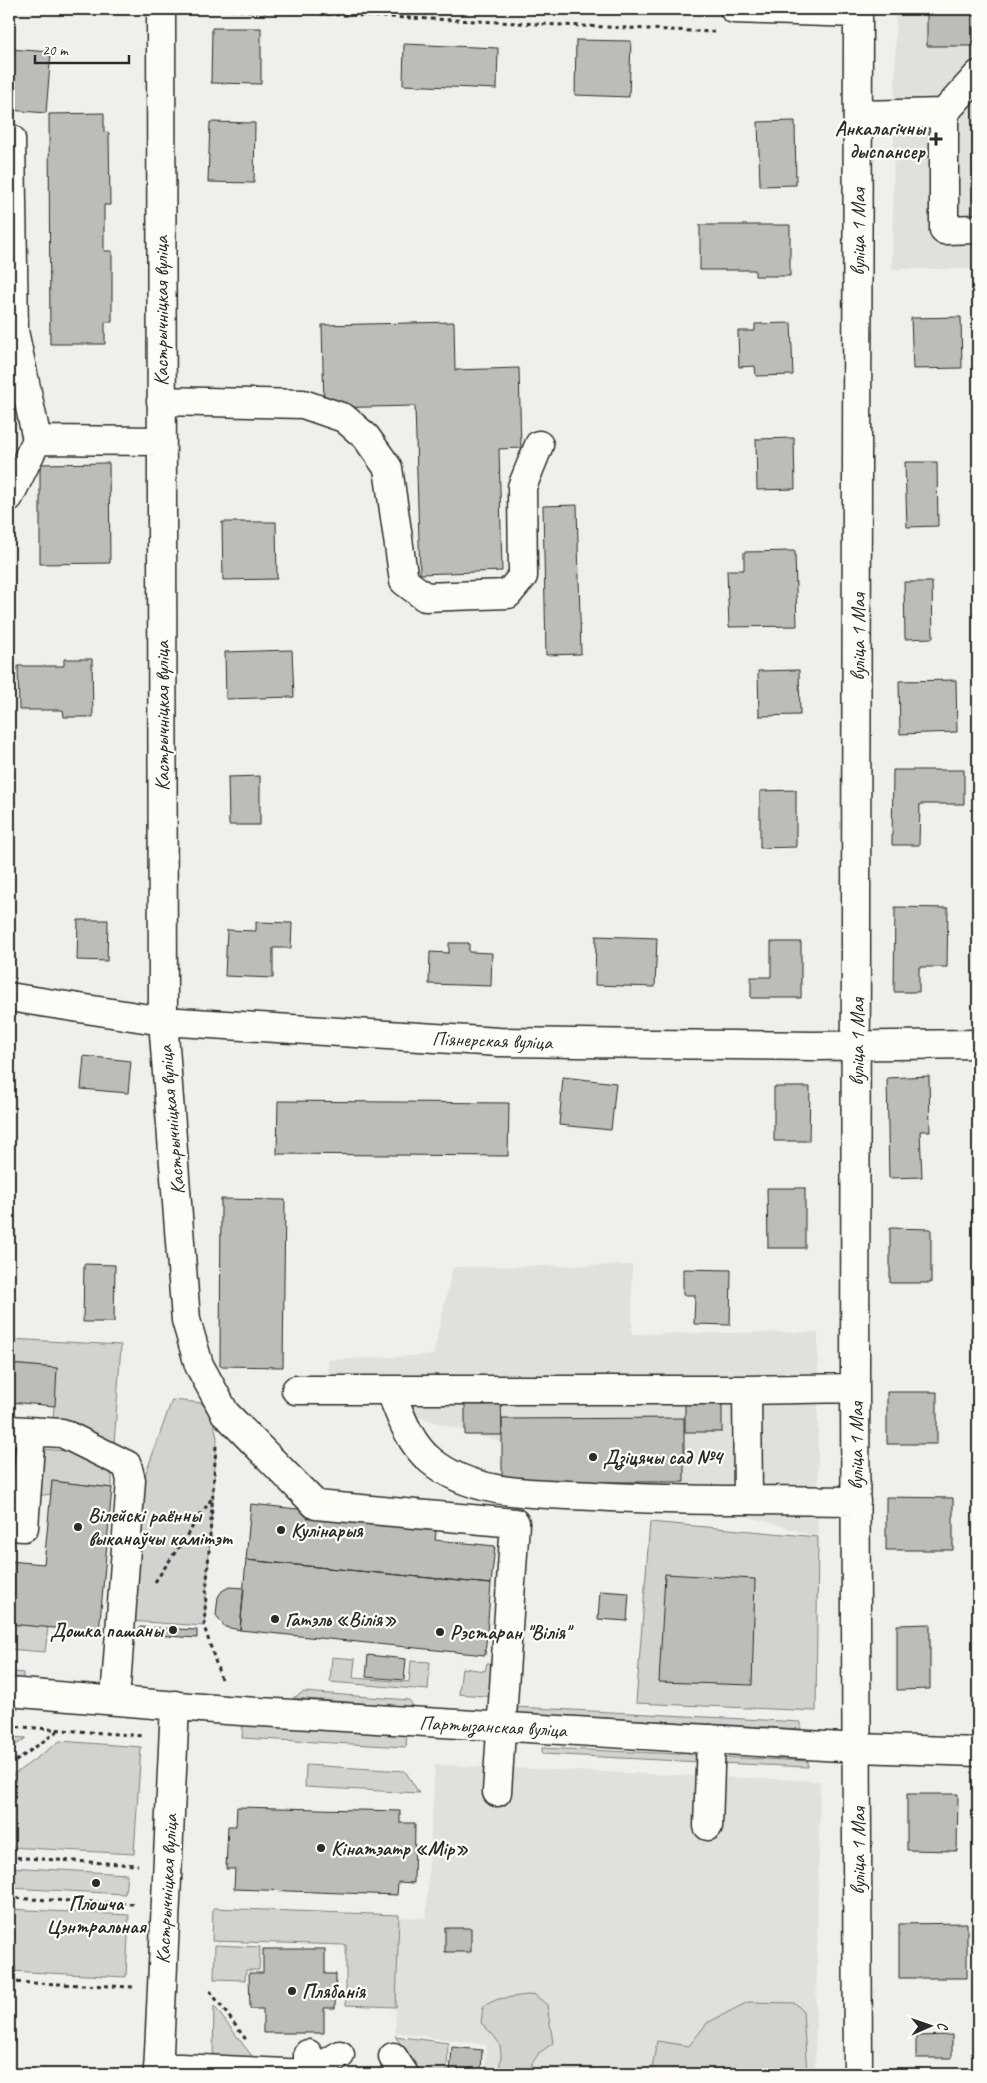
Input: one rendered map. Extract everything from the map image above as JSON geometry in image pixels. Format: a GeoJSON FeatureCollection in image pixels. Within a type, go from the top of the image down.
{"type":"FeatureCollection","features":[{"type":"Feature","properties":{"kind":"street","name":"Кастрычніцкая вуліца"},"geometry":{"type":"LineString","coordinates":[[161,9],[163,1021],[186,1320],[199,1365],[225,1413],[316,1505],[515,1523],[501,1726]]}},
{"type":"Feature","properties":{"kind":"street"},"geometry":{"type":"LineString","coordinates":[[734,9],[858,11]]}},
{"type":"Feature","properties":{"kind":"street","name":"вуліца 1 Мая"},"geometry":{"type":"LineString","coordinates":[[858,11],[858,1046],[855,1388],[858,2074]]}},
{"type":"Feature","properties":{"kind":"street"},"geometry":{"type":"LineString","coordinates":[[978,75],[944,113],[944,230],[978,229]]}},
{"type":"Feature","properties":{"kind":"street"},"geometry":{"type":"LineString","coordinates":[[859,115],[944,113]]}},
{"type":"Feature","properties":{"kind":"street"},"geometry":{"type":"LineString","coordinates":[[9,139],[12,139],[11,331],[37,440],[9,497]]}},
{"type":"Feature","properties":{"kind":"street"},"geometry":{"type":"LineString","coordinates":[[161,401],[303,404],[344,418],[366,436],[388,468],[404,581],[425,597],[508,594],[523,576],[522,487],[539,446]]}},
{"type":"Feature","properties":{"kind":"street"},"geometry":{"type":"LineString","coordinates":[[37,440],[161,441]]}},
{"type":"Feature","properties":{"kind":"street","name":"Піянерская вуліца"},"geometry":{"type":"LineString","coordinates":[[9,997],[163,1021],[499,1042],[858,1046],[978,1044]]}},
{"type":"Feature","properties":{"kind":"street"},"geometry":{"type":"LineString","coordinates":[[296,1390],[391,1392],[855,1388]]}},
{"type":"Feature","properties":{"kind":"street"},"geometry":{"type":"LineString","coordinates":[[747,1390],[748,1500]]}},
{"type":"Feature","properties":{"kind":"street"},"geometry":{"type":"LineString","coordinates":[[391,1392],[406,1430],[428,1460],[460,1479],[500,1490],[670,1500],[856,1501]]}},
{"type":"Feature","properties":{"kind":"street"},"geometry":{"type":"LineString","coordinates":[[9,1526],[24,1527],[20,1431],[62,1433],[127,1465],[131,1480],[115,1700]]}},
{"type":"Feature","properties":{"kind":"street","name":"Партызанская вуліца"},"geometry":{"type":"LineString","coordinates":[[9,1692],[175,1705],[501,1726],[858,1748],[978,1752]]}},
{"type":"Feature","properties":{"kind":"street","name":"Кастрычніцкая вуліца"},"geometry":{"type":"LineString","coordinates":[[158,2071],[175,1705]]}},
{"type":"Feature","properties":{"kind":"street"},"geometry":{"type":"LineString","coordinates":[[497,1792],[501,1726]]}},
{"type":"Feature","properties":{"kind":"street"},"geometry":{"type":"LineString","coordinates":[[708,1826],[712,1739]]}},
{"type":"Feature","properties":{"kind":"street"},"geometry":{"type":"LineString","coordinates":[[158,2071],[269,2072],[340,2055]]}},
{"type":"Feature","properties":{"kind":"path"},"geometry":{"type":"LineString","coordinates":[[215,9],[720,32]]}},
{"type":"Feature","properties":{"kind":"path"},"geometry":{"type":"LineString","coordinates":[[152,1586],[212,1498]]}},
{"type":"Feature","properties":{"kind":"path"},"geometry":{"type":"LineString","coordinates":[[9,1726],[151,1737]]}},
{"type":"Feature","properties":{"kind":"path"},"geometry":{"type":"LineString","coordinates":[[9,1766],[59,1730]]}},
{"type":"Feature","properties":{"kind":"path"},"geometry":{"type":"LineString","coordinates":[[9,1857],[144,1865]]}},
{"type":"Feature","properties":{"kind":"path"},"geometry":{"type":"LineString","coordinates":[[9,1898],[142,1904]]}},
{"type":"Feature","properties":{"kind":"path"},"geometry":{"type":"LineString","coordinates":[[9,1982],[138,1988]]}},
{"type":"Feature","properties":{"kind":"path"},"geometry":{"type":"LineString","coordinates":[[210,1991],[269,2072]]}},
{"type":"Feature","properties":{"kind":"shaded area","name":"Анкалагічны дыспансер"},"geometry":{"type":"Polygon","coordinates":[[[896,9],[978,9],[978,269],[892,269],[896,9]]]}},
{"type":"Feature","properties":{"kind":"shaded area"},"geometry":{"type":"Polygon","coordinates":[[[632,1265],[632,1334],[818,1332],[818,1537],[329,1390],[328,1360],[433,1355],[453,1267],[632,1265]]]}},
{"type":"Feature","properties":{"kind":"shaded area"},"geometry":{"type":"Polygon","coordinates":[[[9,1339],[121,1345],[114,1445],[71,1420],[53,1419],[57,1368],[9,1364],[9,1339]]]}},
{"type":"Feature","properties":{"kind":"shaded area"},"geometry":{"type":"Polygon","coordinates":[[[172,1400],[202,1403],[213,1419],[217,1438],[204,1626],[129,1621],[142,1484],[172,1400]]]}},
{"type":"Feature","properties":{"kind":"shaded area"},"geometry":{"type":"Polygon","coordinates":[[[40,1449],[69,1451],[112,1472],[112,1488],[52,1481],[51,1494],[37,1496],[40,1449]]]}},
{"type":"Feature","properties":{"kind":"shaded area"},"geometry":{"type":"Polygon","coordinates":[[[9,1452],[14,1458],[11,1502],[9,1503],[9,1452]]]}},
{"type":"Feature","properties":{"kind":"shaded area"},"geometry":{"type":"Polygon","coordinates":[[[650,1522],[818,1537],[816,1711],[636,1703],[650,1522]]]}},
{"type":"Feature","properties":{"kind":"shaded area"},"geometry":{"type":"Polygon","coordinates":[[[9,1624],[48,1627],[45,1652],[9,1649],[9,1624]]]}},
{"type":"Feature","properties":{"kind":"shaded area"},"geometry":{"type":"Polygon","coordinates":[[[332,1657],[355,1659],[353,1678],[409,1682],[411,1661],[430,1662],[428,1690],[330,1682],[332,1657]]]}},
{"type":"Feature","properties":{"kind":"shaded area"},"geometry":{"type":"Polygon","coordinates":[[[487,1663],[498,1664],[495,1697],[459,1694],[462,1668],[485,1671],[487,1663]]]}},
{"type":"Feature","properties":{"kind":"shaded area"},"geometry":{"type":"Polygon","coordinates":[[[9,1671],[23,1673],[23,1680],[9,1679],[9,1671]]]}},
{"type":"Feature","properties":{"kind":"shaded area"},"geometry":{"type":"Polygon","coordinates":[[[304,1692],[409,1700],[414,1707],[293,1698],[304,1692]]]}},
{"type":"Feature","properties":{"kind":"shaded area"},"geometry":{"type":"Polygon","coordinates":[[[515,1707],[801,1722],[801,1729],[514,1713],[515,1707]]]}},
{"type":"Feature","properties":{"kind":"shaded area"},"geometry":{"type":"Polygon","coordinates":[[[243,1724],[407,1734],[406,1747],[242,1738],[243,1724]]]}},
{"type":"Feature","properties":{"kind":"shaded area"},"geometry":{"type":"Polygon","coordinates":[[[9,1737],[26,1738],[9,1750],[9,1737]]]}},
{"type":"Feature","properties":{"kind":"shaded area"},"geometry":{"type":"Polygon","coordinates":[[[60,1741],[141,1747],[134,1854],[9,1847],[9,1778],[60,1741]]]}},
{"type":"Feature","properties":{"kind":"shaded area"},"geometry":{"type":"Polygon","coordinates":[[[542,1748],[702,1755],[701,1762],[542,1754],[542,1748]]]}},
{"type":"Feature","properties":{"kind":"shaded area"},"geometry":{"type":"Polygon","coordinates":[[[719,1757],[808,1761],[808,1767],[719,1763],[719,1757]]]}},
{"type":"Feature","properties":{"kind":"shaded area"},"geometry":{"type":"Polygon","coordinates":[[[306,1765],[405,1771],[419,1793],[305,1787],[306,1765]]]}},
{"type":"Feature","properties":{"kind":"shaded area"},"geometry":{"type":"Polygon","coordinates":[[[435,1765],[820,1781],[815,2074],[485,2074],[486,2045],[395,2032],[399,1917],[426,1918],[435,1765]]]}},
{"type":"Feature","properties":{"kind":"shaded area"},"geometry":{"type":"Polygon","coordinates":[[[9,1867],[127,1874],[125,1894],[9,1888],[9,1867]]]}},
{"type":"Feature","properties":{"kind":"shaded area"},"geometry":{"type":"Polygon","coordinates":[[[213,1908],[399,1915],[396,2007],[346,2005],[346,1945],[212,1941],[213,1908]]]}},
{"type":"Feature","properties":{"kind":"shaded area"},"geometry":{"type":"Polygon","coordinates":[[[9,1909],[129,1915],[126,1977],[9,1971],[9,1909]]]}},
{"type":"Feature","properties":{"kind":"shaded area"},"geometry":{"type":"Polygon","coordinates":[[[215,1945],[260,1947],[259,1970],[246,1970],[245,1980],[214,1979],[215,1945]]]}},
{"type":"Feature","properties":{"kind":"shaded area"},"geometry":{"type":"Polygon","coordinates":[[[534,1994],[547,2005],[553,2043],[539,2053],[531,2065],[533,2074],[498,2074],[501,2057],[500,2045],[481,2023],[483,2006],[498,1999],[534,1994]]]}},
{"type":"Feature","properties":{"kind":"shaded area"},"geometry":{"type":"Polygon","coordinates":[[[748,2002],[795,2003],[803,2011],[807,2074],[651,2074],[657,2041],[689,2046],[707,2023],[748,2002]]]}},
{"type":"Feature","properties":{"kind":"shaded area"},"geometry":{"type":"Polygon","coordinates":[[[214,2006],[255,2060],[213,2057],[214,2006]]]}},
{"type":"Feature","properties":{"kind":"shaded area"},"geometry":{"type":"Polygon","coordinates":[[[395,2036],[448,2043],[447,2074],[420,2074],[395,2036]]]}},
{"type":"Feature","properties":{"kind":"building"},"geometry":{"type":"Polygon","coordinates":[[[927,9],[973,9],[973,46],[927,46],[927,9]]]}},
{"type":"Feature","properties":{"kind":"building"},"geometry":{"type":"Polygon","coordinates":[[[212,28],[261,28],[261,84],[211,83],[212,28]]]}},
{"type":"Feature","properties":{"kind":"building"},"geometry":{"type":"Polygon","coordinates":[[[576,40],[631,41],[629,97],[575,95],[576,40]]]}},
{"type":"Feature","properties":{"kind":"building"},"geometry":{"type":"Polygon","coordinates":[[[404,44],[498,48],[497,89],[403,85],[404,44]]]}},
{"type":"Feature","properties":{"kind":"building"},"geometry":{"type":"Polygon","coordinates":[[[9,49],[51,52],[46,113],[9,110],[9,49]]]}},
{"type":"Feature","properties":{"kind":"building"},"geometry":{"type":"Polygon","coordinates":[[[104,113],[104,132],[109,133],[110,205],[104,205],[104,251],[112,251],[112,322],[105,322],[105,344],[50,344],[49,114],[104,113]]]}},
{"type":"Feature","properties":{"kind":"building"},"geometry":{"type":"Polygon","coordinates":[[[795,121],[796,185],[760,186],[758,122],[795,121]]]}},
{"type":"Feature","properties":{"kind":"building"},"geometry":{"type":"Polygon","coordinates":[[[210,122],[255,123],[254,183],[208,182],[210,122]]]}},
{"type":"Feature","properties":{"kind":"building"},"geometry":{"type":"Polygon","coordinates":[[[973,138],[978,138],[978,219],[974,219],[973,138]]]}},
{"type":"Feature","properties":{"kind":"building"},"geometry":{"type":"Polygon","coordinates":[[[700,225],[790,225],[790,276],[755,276],[755,270],[700,270],[700,225]]]}},
{"type":"Feature","properties":{"kind":"building"},"geometry":{"type":"Polygon","coordinates":[[[961,317],[962,368],[913,369],[911,318],[961,317]]]}},
{"type":"Feature","properties":{"kind":"building"},"geometry":{"type":"Polygon","coordinates":[[[454,322],[455,370],[519,368],[521,448],[499,449],[502,571],[420,574],[415,406],[324,408],[322,325],[454,322]]]}},
{"type":"Feature","properties":{"kind":"building"},"geometry":{"type":"Polygon","coordinates":[[[791,323],[793,375],[756,376],[755,366],[739,367],[738,331],[755,331],[755,324],[791,323]]]}},
{"type":"Feature","properties":{"kind":"building"},"geometry":{"type":"Polygon","coordinates":[[[794,438],[795,489],[757,490],[756,439],[794,438]]]}},
{"type":"Feature","properties":{"kind":"building"},"geometry":{"type":"Polygon","coordinates":[[[905,462],[937,462],[938,526],[907,527],[905,462]]]}},
{"type":"Feature","properties":{"kind":"building"},"geometry":{"type":"Polygon","coordinates":[[[109,463],[110,563],[40,564],[40,464],[109,463]]]}},
{"type":"Feature","properties":{"kind":"building"},"geometry":{"type":"Polygon","coordinates":[[[577,505],[581,654],[546,655],[543,506],[577,505]]]}},
{"type":"Feature","properties":{"kind":"building"},"geometry":{"type":"Polygon","coordinates":[[[222,522],[276,522],[277,579],[223,580],[222,522]]]}},
{"type":"Feature","properties":{"kind":"building"},"geometry":{"type":"Polygon","coordinates":[[[795,551],[797,626],[729,627],[727,570],[744,570],[744,552],[795,551]]]}},
{"type":"Feature","properties":{"kind":"building"},"geometry":{"type":"Polygon","coordinates":[[[904,582],[932,582],[933,638],[905,639],[904,582]]]}},
{"type":"Feature","properties":{"kind":"building"},"geometry":{"type":"Polygon","coordinates":[[[292,650],[294,697],[226,699],[225,652],[292,650]]]}},
{"type":"Feature","properties":{"kind":"building"},"geometry":{"type":"Polygon","coordinates":[[[64,659],[92,659],[93,717],[64,717],[63,710],[19,710],[18,666],[64,666],[64,659]]]}},
{"type":"Feature","properties":{"kind":"building"},"geometry":{"type":"Polygon","coordinates":[[[799,670],[800,715],[759,716],[758,671],[799,670]]]}},
{"type":"Feature","properties":{"kind":"building"},"geometry":{"type":"Polygon","coordinates":[[[956,680],[957,732],[900,734],[899,681],[956,680]]]}},
{"type":"Feature","properties":{"kind":"building"},"geometry":{"type":"Polygon","coordinates":[[[893,770],[964,770],[964,804],[920,804],[919,845],[892,845],[893,770]]]}},
{"type":"Feature","properties":{"kind":"building"},"geometry":{"type":"Polygon","coordinates":[[[260,776],[260,825],[229,825],[228,777],[260,776]]]}},
{"type":"Feature","properties":{"kind":"building"},"geometry":{"type":"Polygon","coordinates":[[[796,790],[796,847],[760,848],[760,791],[796,790]]]}},
{"type":"Feature","properties":{"kind":"building"},"geometry":{"type":"Polygon","coordinates":[[[895,907],[948,908],[947,967],[919,967],[919,992],[894,992],[895,907]]]}},
{"type":"Feature","properties":{"kind":"building"},"geometry":{"type":"Polygon","coordinates":[[[78,920],[108,920],[107,961],[77,960],[78,920]]]}},
{"type":"Feature","properties":{"kind":"building"},"geometry":{"type":"Polygon","coordinates":[[[256,922],[292,923],[291,948],[273,948],[273,978],[225,976],[227,930],[256,931],[256,922]]]}},
{"type":"Feature","properties":{"kind":"building"},"geometry":{"type":"Polygon","coordinates":[[[596,936],[657,938],[655,987],[595,985],[596,936]]]}},
{"type":"Feature","properties":{"kind":"building"},"geometry":{"type":"Polygon","coordinates":[[[771,942],[801,942],[801,998],[751,998],[751,977],[771,977],[771,942]]]}},
{"type":"Feature","properties":{"kind":"building"},"geometry":{"type":"Polygon","coordinates":[[[449,943],[469,943],[469,952],[492,953],[491,986],[429,984],[430,952],[449,953],[449,943]]]}},
{"type":"Feature","properties":{"kind":"building"},"geometry":{"type":"Polygon","coordinates":[[[9,1032],[12,1032],[9,1053],[9,1032]]]}},
{"type":"Feature","properties":{"kind":"building"},"geometry":{"type":"Polygon","coordinates":[[[84,1056],[131,1061],[128,1093],[81,1089],[84,1056]]]}},
{"type":"Feature","properties":{"kind":"building"},"geometry":{"type":"Polygon","coordinates":[[[929,1076],[930,1131],[920,1131],[922,1177],[889,1178],[887,1078],[929,1076]]]}},
{"type":"Feature","properties":{"kind":"building"},"geometry":{"type":"Polygon","coordinates":[[[563,1077],[616,1083],[611,1130],[559,1125],[563,1077]]]}},
{"type":"Feature","properties":{"kind":"building"},"geometry":{"type":"Polygon","coordinates":[[[774,1087],[810,1087],[809,1141],[774,1141],[774,1087]]]}},
{"type":"Feature","properties":{"kind":"building"},"geometry":{"type":"Polygon","coordinates":[[[278,1101],[509,1103],[508,1156],[277,1154],[278,1101]]]}},
{"type":"Feature","properties":{"kind":"building"},"geometry":{"type":"Polygon","coordinates":[[[767,1188],[805,1188],[805,1248],[768,1248],[767,1188]]]}},
{"type":"Feature","properties":{"kind":"building"},"geometry":{"type":"Polygon","coordinates":[[[221,1199],[285,1200],[283,1367],[220,1366],[221,1199]]]}},
{"type":"Feature","properties":{"kind":"building"},"geometry":{"type":"Polygon","coordinates":[[[890,1228],[931,1229],[931,1283],[890,1283],[890,1228]]]}},
{"type":"Feature","properties":{"kind":"building"},"geometry":{"type":"Polygon","coordinates":[[[84,1264],[115,1265],[114,1322],[83,1322],[84,1264]]]}},
{"type":"Feature","properties":{"kind":"building"},"geometry":{"type":"Polygon","coordinates":[[[683,1269],[731,1270],[730,1325],[694,1324],[695,1295],[683,1295],[683,1269]]]}},
{"type":"Feature","properties":{"kind":"building"},"geometry":{"type":"Polygon","coordinates":[[[9,1364],[57,1368],[55,1406],[9,1402],[9,1364]]]}},
{"type":"Feature","properties":{"kind":"building"},"geometry":{"type":"Polygon","coordinates":[[[887,1392],[937,1392],[937,1444],[887,1444],[887,1392]]]}},
{"type":"Feature","properties":{"kind":"building"},"geometry":{"type":"Polygon","coordinates":[[[685,1396],[722,1396],[722,1432],[685,1432],[685,1396]]]}},
{"type":"Feature","properties":{"kind":"building"},"geometry":{"type":"Polygon","coordinates":[[[465,1398],[501,1398],[502,1435],[465,1435],[465,1398]]]}},
{"type":"Feature","properties":{"kind":"building","name":"Дзіцячы сад №4"},"geometry":{"type":"Polygon","coordinates":[[[684,1418],[684,1482],[502,1482],[502,1419],[684,1418]]]}},
{"type":"Feature","properties":{"kind":"building","name":"Вілейскі раённы выканаўчы камітэт"},"geometry":{"type":"Polygon","coordinates":[[[52,1481],[112,1488],[99,1632],[9,1624],[9,1561],[44,1564],[52,1481]]]}},
{"type":"Feature","properties":{"kind":"building"},"geometry":{"type":"Polygon","coordinates":[[[886,1497],[953,1498],[953,1550],[886,1550],[886,1497]]]}},
{"type":"Feature","properties":{"kind":"building"},"geometry":{"type":"Polygon","coordinates":[[[251,1504],[437,1524],[435,1540],[495,1546],[491,1584],[246,1560],[251,1504]]]}},
{"type":"Feature","properties":{"kind":"building"},"geometry":{"type":"Polygon","coordinates":[[[246,1560],[491,1584],[485,1655],[240,1630],[246,1560]]]}},
{"type":"Feature","properties":{"kind":"building"},"geometry":{"type":"Polygon","coordinates":[[[665,1574],[755,1579],[752,1685],[659,1682],[665,1574]]]}},
{"type":"Feature","properties":{"kind":"building"},"geometry":{"type":"Polygon","coordinates":[[[229,1587],[244,1588],[240,1630],[225,1627],[216,1615],[218,1597],[222,1591],[229,1587]]]}},
{"type":"Feature","properties":{"kind":"building"},"geometry":{"type":"Polygon","coordinates":[[[600,1591],[629,1593],[627,1621],[598,1619],[600,1591]]]}},
{"type":"Feature","properties":{"kind":"building"},"geometry":{"type":"Polygon","coordinates":[[[930,1624],[930,1689],[897,1690],[897,1625],[930,1624]]]}},
{"type":"Feature","properties":{"kind":"building"},"geometry":{"type":"Polygon","coordinates":[[[140,1627],[197,1630],[197,1638],[140,1634],[140,1627]]]}},
{"type":"Feature","properties":{"kind":"building"},"geometry":{"type":"Polygon","coordinates":[[[368,1655],[406,1659],[404,1680],[366,1677],[368,1655]]]}},
{"type":"Feature","properties":{"kind":"building"},"geometry":{"type":"Polygon","coordinates":[[[907,1794],[958,1794],[957,1851],[907,1850],[907,1794]]]}},
{"type":"Feature","properties":{"kind":"building","name":"Кінатэатр «Мір»"},"geometry":{"type":"Polygon","coordinates":[[[237,1807],[400,1811],[400,1823],[415,1823],[414,1883],[398,1882],[397,1895],[234,1889],[235,1869],[226,1869],[228,1826],[236,1826],[237,1807]]]}},
{"type":"Feature","properties":{"kind":"building"},"geometry":{"type":"Polygon","coordinates":[[[967,1923],[967,1978],[899,1978],[899,1924],[967,1923]]]}},
{"type":"Feature","properties":{"kind":"building"},"geometry":{"type":"Polygon","coordinates":[[[445,1928],[471,1928],[471,1952],[445,1952],[445,1928]]]}},
{"type":"Feature","properties":{"kind":"building","name":"Плябанія"},"geometry":{"type":"Polygon","coordinates":[[[263,1949],[325,1949],[325,1974],[336,1974],[335,2008],[324,2008],[324,2033],[263,2033],[263,2009],[250,2009],[249,1973],[263,1973],[263,1949]]]}},
{"type":"Feature","properties":{"kind":"building"},"geometry":{"type":"Polygon","coordinates":[[[952,2035],[952,2058],[916,2058],[916,2036],[952,2035]]]}},
{"type":"Feature","properties":{"kind":"building"},"geometry":{"type":"Polygon","coordinates":[[[452,2047],[482,2050],[481,2074],[450,2074],[452,2047]]]}},
{"type":"Feature","properties":{"kind":"place","name":"Анкалагічны дыспансер"},"geometry":{"type":"Point","coordinates":[936,139]}},
{"type":"Feature","properties":{"kind":"place","name":"Дзіцячы сад №4"},"geometry":{"type":"Point","coordinates":[593,1457]}},
{"type":"Feature","properties":{"kind":"place","name":"Вілейскі раённы выканаўчы камітэт"},"geometry":{"type":"Point","coordinates":[78,1527]}},
{"type":"Feature","properties":{"kind":"place","name":"Кулінарыя"},"geometry":{"type":"Point","coordinates":[281,1530]}},
{"type":"Feature","properties":{"kind":"place","name":"Гатэль «Вілія»"},"geometry":{"type":"Point","coordinates":[275,1619]}},
{"type":"Feature","properties":{"kind":"place","name":"Дошка пашаны"},"geometry":{"type":"Point","coordinates":[173,1630]}},
{"type":"Feature","properties":{"kind":"place","name":"Рэстаран \"Вілія\""},"geometry":{"type":"Point","coordinates":[440,1632]}},
{"type":"Feature","properties":{"kind":"place","name":"Кінатэатр «Мір»"},"geometry":{"type":"Point","coordinates":[321,1848]}},
{"type":"Feature","properties":{"kind":"place","name":"Плошча Цэнтральная"},"geometry":{"type":"Point","coordinates":[96,1883]}},
{"type":"Feature","properties":{"kind":"place","name":"Плябанія"},"geometry":{"type":"Point","coordinates":[292,1991]}}]}
